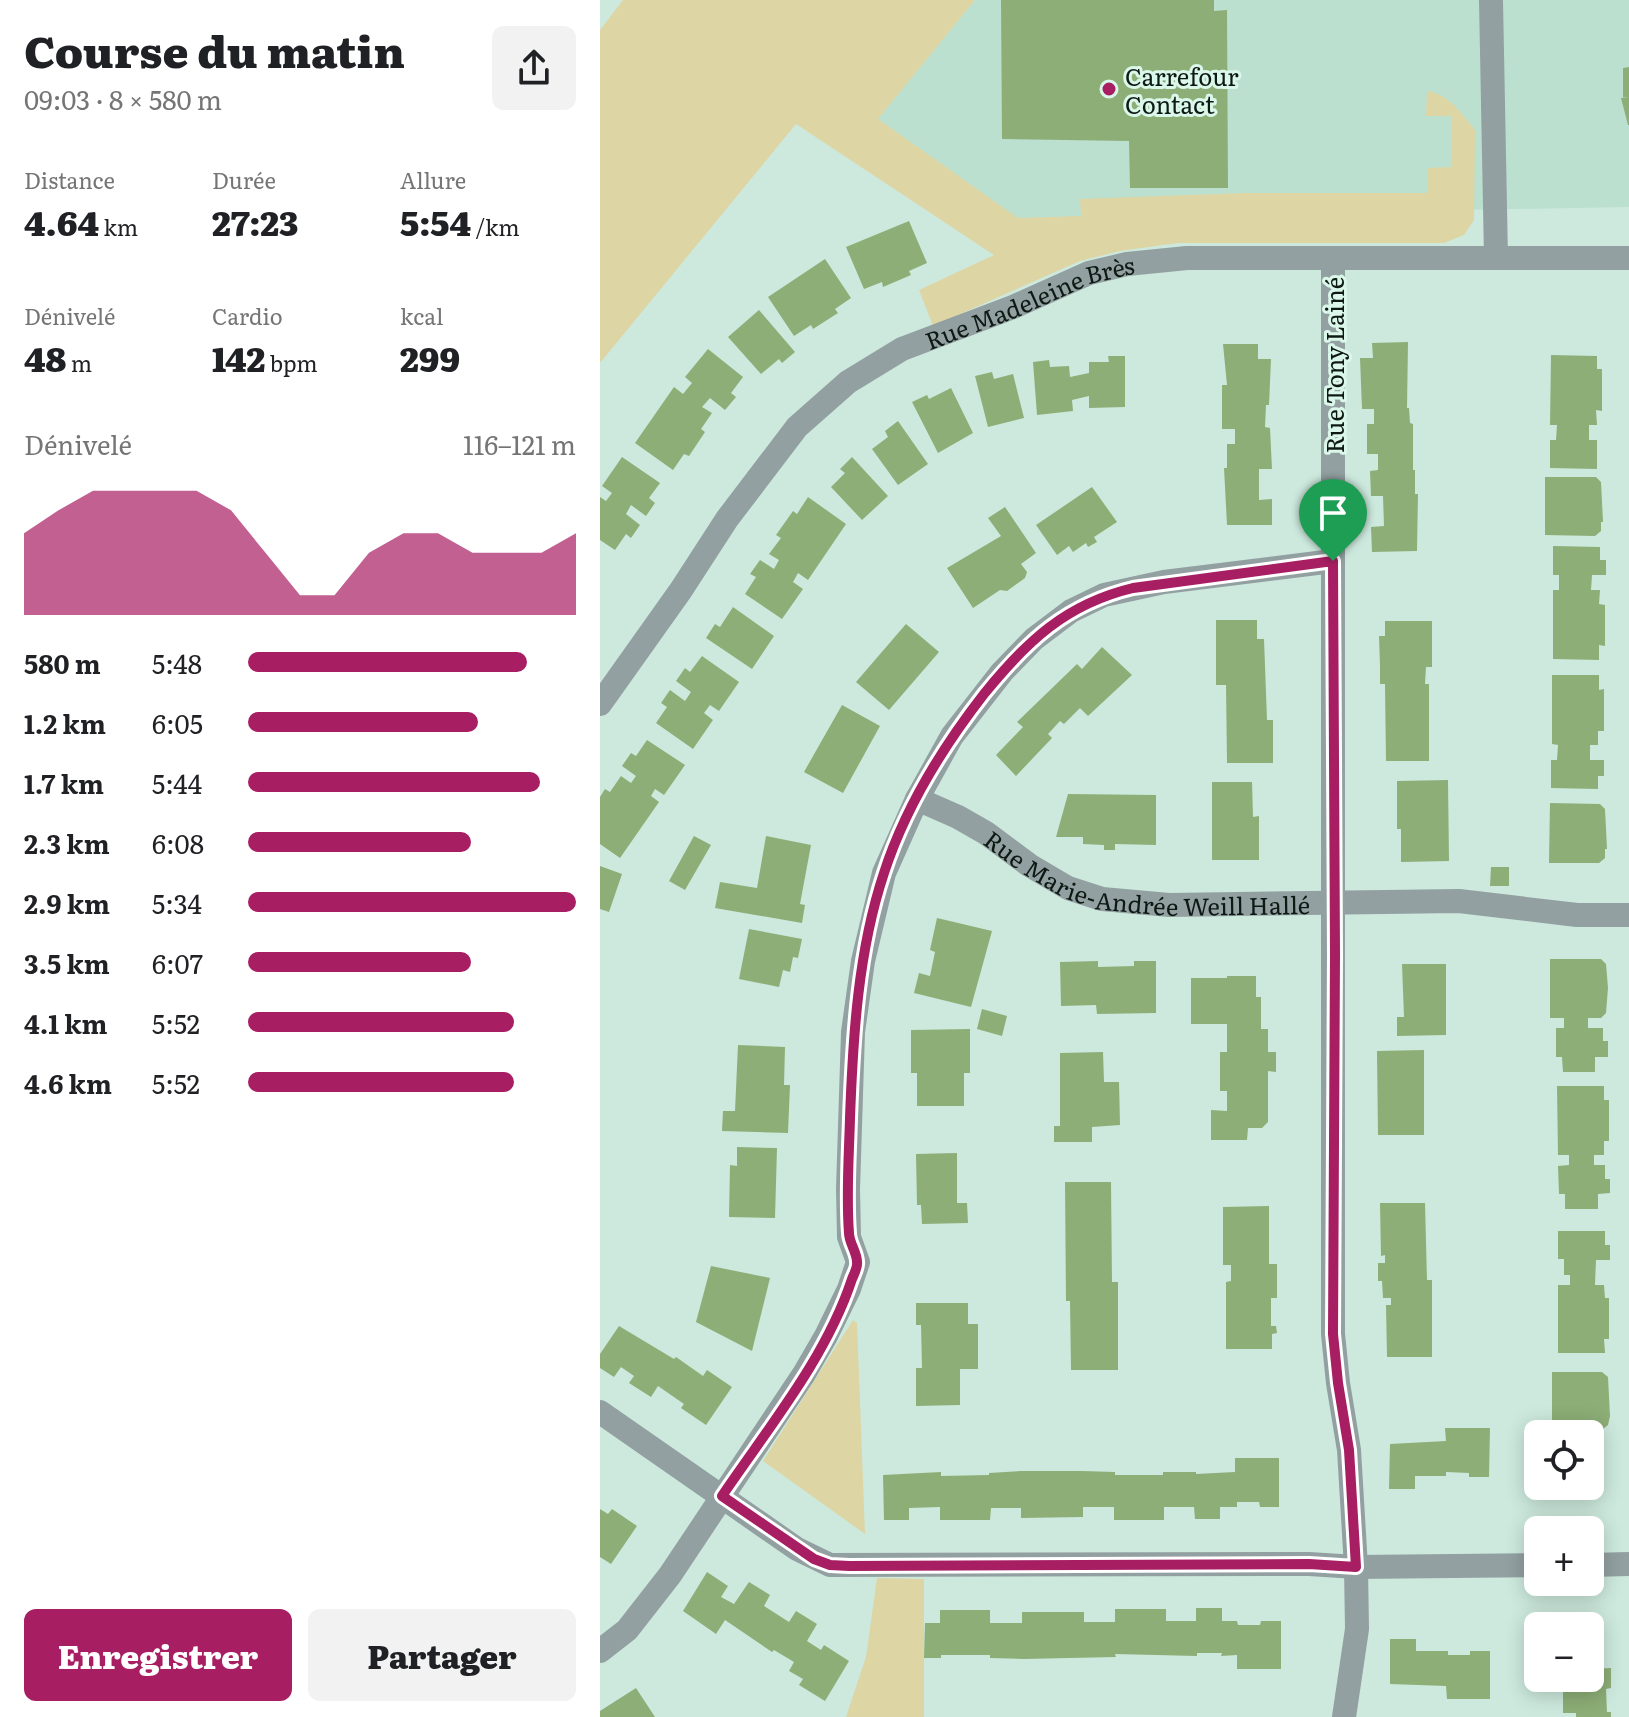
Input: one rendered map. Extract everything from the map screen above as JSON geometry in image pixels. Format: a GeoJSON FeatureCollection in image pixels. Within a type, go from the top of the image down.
{"type":"FeatureCollection","features":[{"type":"Feature","properties":{"kind":"street"},"geometry":{"type":"LineString","coordinates":[[1491,0],[1496,258]]}},
{"type":"Feature","properties":{"kind":"street","name":"Rue Madeleine Brès"},"geometry":{"type":"LineString","coordinates":[[600,704],[727,519],[797,427],[848,382],[902,349],[1013,307],[1089,273],[1127,264],[1187,258],[1629,258]]}},
{"type":"Feature","properties":{"kind":"street","name":"Rue Tony Lainé"},"geometry":{"type":"LineString","coordinates":[[1333,259],[1333,1334],[1349,1450],[1357,1629],[1344,1717]]}},
{"type":"Feature","properties":{"kind":"street"},"geometry":{"type":"LineString","coordinates":[[600,1651],[627,1630],[646,1608],[826,1336],[849,1289],[858,1262],[849,1237],[853,1032],[863,961],[884,873],[917,799],[952,736],[1002,672],[1034,639],[1071,611],[1104,595],[1133,588],[1333,561]]}},
{"type":"Feature","properties":{"kind":"street","name":"Rue Marie-Andrée Weill Hallé"},"geometry":{"type":"LineString","coordinates":[[917,799],[986,833],[1029,865],[1068,888],[1102,899],[1169,905],[1459,901],[1577,915],[1629,915]]}},
{"type":"Feature","properties":{"kind":"street"},"geometry":{"type":"LineString","coordinates":[[600,1412],[797,1549],[830,1565],[1524,1565]]}},
{"type":"Feature","properties":{"kind":"street"},"geometry":{"type":"LineString","coordinates":[[1604,1565],[1629,1564]]}},
{"type":"Feature","properties":{"kind":"shaded area"},"geometry":{"type":"Polygon","coordinates":[[[623,0],[975,0],[878,119],[1018,218],[1081,216],[1080,199],[1243,193],[1427,193],[1427,168],[1452,167],[1451,116],[1426,116],[1427,91],[1435,93],[1454,105],[1475,130],[1474,220],[1464,235],[1444,243],[1178,243],[1120,251],[1080,261],[933,326],[919,290],[994,255],[796,124],[600,363],[600,30],[623,0]]]}},
{"type":"Feature","properties":{"kind":"shaded area"},"geometry":{"type":"Polygon","coordinates":[[[975,0],[1629,0],[1629,207],[1017,218],[877,119],[975,0]]]}},
{"type":"Feature","properties":{"kind":"shaded area"},"geometry":{"type":"Polygon","coordinates":[[[853,1320],[857,1323],[865,1534],[763,1461],[853,1320]]]}},
{"type":"Feature","properties":{"kind":"shaded area"},"geometry":{"type":"Polygon","coordinates":[[[877,1578],[924,1579],[924,1717],[846,1717],[866,1657],[877,1578]]]}},
{"type":"Feature","properties":{"kind":"building","name":"Carrefour Contact"},"geometry":{"type":"Polygon","coordinates":[[[1001,0],[1214,0],[1214,11],[1227,10],[1228,188],[1130,188],[1129,141],[1002,139],[1001,0]]]}},
{"type":"Feature","properties":{"kind":"building"},"geometry":{"type":"Polygon","coordinates":[[[1629,67],[1628,125],[1621,98],[1628,97],[1623,97],[1623,68],[1629,67]]]}},
{"type":"Feature","properties":{"kind":"building"},"geometry":{"type":"Polygon","coordinates":[[[909,221],[927,263],[909,271],[911,275],[883,287],[882,282],[864,289],[846,247],[909,221]]]}},
{"type":"Feature","properties":{"kind":"building"},"geometry":{"type":"Polygon","coordinates":[[[825,259],[851,298],[835,309],[838,313],[813,329],[811,325],[794,336],[768,297],[825,259]]]}},
{"type":"Feature","properties":{"kind":"building"},"geometry":{"type":"Polygon","coordinates":[[[759,310],[795,352],[782,363],[779,359],[761,374],[728,337],[759,310]]]}},
{"type":"Feature","properties":{"kind":"building"},"geometry":{"type":"Polygon","coordinates":[[[1408,342],[1407,408],[1410,423],[1413,424],[1413,470],[1415,494],[1418,494],[1417,551],[1372,552],[1371,527],[1384,526],[1383,496],[1371,496],[1370,471],[1378,470],[1378,454],[1367,454],[1367,424],[1374,424],[1374,409],[1362,409],[1360,358],[1373,358],[1372,343],[1408,342]]]}},
{"type":"Feature","properties":{"kind":"building"},"geometry":{"type":"Polygon","coordinates":[[[1223,344],[1258,344],[1258,359],[1271,359],[1265,427],[1270,428],[1272,469],[1259,469],[1259,500],[1272,499],[1272,525],[1227,525],[1224,468],[1227,468],[1227,444],[1235,444],[1235,429],[1222,429],[1222,385],[1227,385],[1223,344]]]}},
{"type":"Feature","properties":{"kind":"building"},"geometry":{"type":"Polygon","coordinates":[[[708,349],[743,377],[731,393],[736,397],[725,410],[710,398],[702,407],[712,413],[701,429],[705,432],[689,456],[684,454],[673,470],[635,443],[674,387],[683,394],[692,383],[685,377],[708,349]]]}},
{"type":"Feature","properties":{"kind":"building"},"geometry":{"type":"Polygon","coordinates":[[[1551,355],[1597,356],[1597,369],[1602,369],[1602,411],[1596,410],[1597,425],[1589,425],[1589,440],[1597,440],[1597,469],[1550,468],[1550,440],[1556,440],[1557,425],[1550,425],[1551,355]]]}},
{"type":"Feature","properties":{"kind":"building"},"geometry":{"type":"Polygon","coordinates":[[[1108,356],[1125,356],[1125,407],[1089,408],[1089,396],[1072,400],[1073,411],[1037,415],[1033,362],[1049,360],[1050,367],[1069,366],[1070,377],[1089,373],[1089,362],[1109,362],[1108,356]]]}},
{"type":"Feature","properties":{"kind":"building"},"geometry":{"type":"Polygon","coordinates":[[[992,372],[994,379],[1013,374],[1024,418],[988,427],[975,376],[992,372]]]}},
{"type":"Feature","properties":{"kind":"building"},"geometry":{"type":"Polygon","coordinates":[[[951,388],[973,433],[938,453],[912,402],[927,395],[929,399],[951,388]]]}},
{"type":"Feature","properties":{"kind":"building"},"geometry":{"type":"Polygon","coordinates":[[[898,421],[928,464],[898,485],[872,449],[888,437],[885,431],[898,421]]]}},
{"type":"Feature","properties":{"kind":"building"},"geometry":{"type":"Polygon","coordinates":[[[622,457],[660,483],[649,498],[655,503],[646,516],[631,505],[626,514],[640,525],[631,538],[626,534],[615,550],[600,540],[600,497],[606,501],[612,493],[602,486],[622,457]]]}},
{"type":"Feature","properties":{"kind":"building"},"geometry":{"type":"Polygon","coordinates":[[[852,457],[888,496],[862,520],[831,487],[845,473],[840,469],[852,457]]]}},
{"type":"Feature","properties":{"kind":"building"},"geometry":{"type":"Polygon","coordinates":[[[1545,477],[1596,477],[1601,482],[1601,531],[1595,536],[1545,535],[1545,477]]]}},
{"type":"Feature","properties":{"kind":"building"},"geometry":{"type":"Polygon","coordinates":[[[1092,487],[1117,522],[1094,537],[1097,542],[1088,547],[1086,543],[1073,552],[1069,546],[1057,555],[1036,525],[1092,487]]]}},
{"type":"Feature","properties":{"kind":"building"},"geometry":{"type":"Polygon","coordinates":[[[808,497],[846,524],[808,580],[798,573],[793,582],[803,589],[782,619],[745,594],[756,577],[750,574],[760,560],[774,569],[779,560],[769,554],[781,538],[776,535],[793,511],[797,514],[808,497]]]}},
{"type":"Feature","properties":{"kind":"building"},"geometry":{"type":"Polygon","coordinates":[[[1005,507],[1036,553],[1021,564],[1027,572],[1025,578],[973,608],[947,568],[1001,536],[988,518],[1005,507]]]}},
{"type":"Feature","properties":{"kind":"building"},"geometry":{"type":"Polygon","coordinates":[[[1553,546],[1600,547],[1600,560],[1606,560],[1606,575],[1592,575],[1591,590],[1600,590],[1599,604],[1605,605],[1605,646],[1599,645],[1599,660],[1553,659],[1553,590],[1559,590],[1559,575],[1553,575],[1553,546]]]}},
{"type":"Feature","properties":{"kind":"building"},"geometry":{"type":"Polygon","coordinates":[[[733,607],[774,636],[752,669],[706,638],[715,624],[720,627],[733,607]]]}},
{"type":"Feature","properties":{"kind":"building"},"geometry":{"type":"Polygon","coordinates":[[[1216,620],[1257,620],[1257,639],[1264,639],[1267,720],[1273,720],[1273,763],[1227,763],[1226,685],[1216,685],[1216,620]]]}},
{"type":"Feature","properties":{"kind":"building"},"geometry":{"type":"Polygon","coordinates":[[[1385,621],[1432,621],[1432,667],[1426,667],[1425,684],[1429,684],[1429,761],[1386,761],[1385,684],[1380,684],[1379,636],[1385,636],[1385,621]]]}},
{"type":"Feature","properties":{"kind":"building"},"geometry":{"type":"Polygon","coordinates":[[[906,624],[939,652],[889,710],[856,682],[906,624]]]}},
{"type":"Feature","properties":{"kind":"building"},"geometry":{"type":"Polygon","coordinates":[[[1102,647],[1132,675],[1088,716],[1080,708],[1064,724],[1060,721],[1048,734],[1052,738],[1016,776],[996,755],[1023,727],[1017,722],[1077,664],[1082,669],[1102,647]]]}},
{"type":"Feature","properties":{"kind":"building"},"geometry":{"type":"Polygon","coordinates":[[[702,656],[739,682],[719,711],[710,705],[704,713],[713,720],[693,749],[656,723],[667,707],[661,703],[670,690],[685,701],[691,692],[676,681],[685,668],[690,672],[702,656]]]}},
{"type":"Feature","properties":{"kind":"building"},"geometry":{"type":"Polygon","coordinates":[[[1552,675],[1599,675],[1599,690],[1604,689],[1604,731],[1598,731],[1598,745],[1590,745],[1590,760],[1604,760],[1604,776],[1598,776],[1598,789],[1551,788],[1551,760],[1557,760],[1558,745],[1552,744],[1552,675]]]}},
{"type":"Feature","properties":{"kind":"building"},"geometry":{"type":"Polygon","coordinates":[[[842,705],[880,726],[843,793],[804,772],[842,705]]]}},
{"type":"Feature","properties":{"kind":"building"},"geometry":{"type":"Polygon","coordinates":[[[647,740],[685,765],[664,795],[655,789],[651,796],[659,802],[620,858],[600,844],[600,797],[605,789],[610,792],[621,776],[631,783],[636,776],[622,766],[631,753],[636,756],[647,740]]]}},
{"type":"Feature","properties":{"kind":"building"},"geometry":{"type":"Polygon","coordinates":[[[1448,780],[1449,861],[1401,862],[1397,781],[1448,780]]]}},
{"type":"Feature","properties":{"kind":"building"},"geometry":{"type":"Polygon","coordinates":[[[1212,782],[1252,782],[1253,817],[1259,816],[1259,860],[1212,860],[1212,782]]]}},
{"type":"Feature","properties":{"kind":"building"},"geometry":{"type":"Polygon","coordinates":[[[1068,794],[1156,795],[1156,845],[1115,844],[1115,850],[1104,850],[1104,845],[1083,844],[1083,837],[1056,837],[1068,794]]]}},
{"type":"Feature","properties":{"kind":"building"},"geometry":{"type":"Polygon","coordinates":[[[1550,803],[1600,804],[1605,809],[1605,858],[1599,863],[1549,863],[1550,803]]]}},
{"type":"Feature","properties":{"kind":"building"},"geometry":{"type":"Polygon","coordinates":[[[694,836],[711,845],[685,890],[669,881],[694,836]]]}},
{"type":"Feature","properties":{"kind":"building"},"geometry":{"type":"Polygon","coordinates":[[[766,836],[811,845],[800,904],[805,905],[802,923],[715,908],[720,882],[757,888],[766,836]]]}},
{"type":"Feature","properties":{"kind":"building"},"geometry":{"type":"Polygon","coordinates":[[[600,866],[622,874],[609,912],[600,909],[600,866]]]}},
{"type":"Feature","properties":{"kind":"building"},"geometry":{"type":"Polygon","coordinates":[[[1491,867],[1509,867],[1509,886],[1490,886],[1491,867]]]}},
{"type":"Feature","properties":{"kind":"building"},"geometry":{"type":"Polygon","coordinates":[[[937,918],[992,931],[971,1007],[914,993],[919,973],[930,976],[935,952],[930,950],[937,918]]]}},
{"type":"Feature","properties":{"kind":"building"},"geometry":{"type":"Polygon","coordinates":[[[749,929],[802,939],[798,958],[793,957],[790,972],[783,970],[779,987],[739,979],[749,929]]]}},
{"type":"Feature","properties":{"kind":"building"},"geometry":{"type":"Polygon","coordinates":[[[1550,959],[1601,959],[1606,964],[1606,1013],[1601,1018],[1588,1018],[1588,1028],[1603,1028],[1603,1041],[1608,1041],[1608,1057],[1595,1057],[1595,1072],[1563,1072],[1562,1057],[1556,1057],[1556,1028],[1564,1028],[1564,1018],[1550,1018],[1550,959]]]}},
{"type":"Feature","properties":{"kind":"building"},"geometry":{"type":"Polygon","coordinates":[[[1098,961],[1098,967],[1134,966],[1134,961],[1156,961],[1156,1013],[1097,1014],[1096,1005],[1061,1006],[1060,962],[1098,961]]]}},
{"type":"Feature","properties":{"kind":"building"},"geometry":{"type":"Polygon","coordinates":[[[1402,964],[1446,964],[1446,1035],[1397,1036],[1397,1017],[1404,1017],[1402,964]]]}},
{"type":"Feature","properties":{"kind":"building"},"geometry":{"type":"Polygon","coordinates":[[[1256,976],[1256,997],[1261,997],[1261,1029],[1268,1029],[1268,1052],[1276,1052],[1276,1072],[1268,1071],[1268,1122],[1262,1128],[1248,1128],[1247,1140],[1211,1140],[1211,1110],[1227,1111],[1227,1091],[1220,1091],[1220,1052],[1227,1052],[1227,1024],[1191,1024],[1191,978],[1256,976]]]}},
{"type":"Feature","properties":{"kind":"building"},"geometry":{"type":"Polygon","coordinates":[[[982,1009],[1007,1016],[1002,1036],[977,1029],[982,1009]]]}},
{"type":"Feature","properties":{"kind":"building"},"geometry":{"type":"Polygon","coordinates":[[[970,1029],[970,1073],[964,1073],[964,1106],[917,1106],[917,1073],[911,1073],[911,1030],[970,1029]]]}},
{"type":"Feature","properties":{"kind":"building"},"geometry":{"type":"Polygon","coordinates":[[[738,1045],[785,1047],[784,1085],[790,1085],[788,1133],[722,1131],[723,1111],[735,1111],[738,1045]]]}},
{"type":"Feature","properties":{"kind":"building"},"geometry":{"type":"Polygon","coordinates":[[[1424,1050],[1424,1135],[1378,1135],[1377,1051],[1424,1050]]]}},
{"type":"Feature","properties":{"kind":"building"},"geometry":{"type":"Polygon","coordinates":[[[1103,1052],[1104,1082],[1119,1082],[1120,1125],[1092,1127],[1092,1142],[1054,1142],[1054,1126],[1060,1126],[1060,1053],[1103,1052]]]}},
{"type":"Feature","properties":{"kind":"building"},"geometry":{"type":"Polygon","coordinates":[[[1557,1086],[1604,1086],[1604,1100],[1609,1100],[1609,1141],[1604,1141],[1604,1155],[1594,1155],[1594,1165],[1605,1165],[1605,1179],[1610,1179],[1610,1193],[1598,1194],[1598,1209],[1565,1209],[1565,1194],[1559,1194],[1558,1166],[1569,1165],[1569,1155],[1558,1155],[1557,1086]]]}},
{"type":"Feature","properties":{"kind":"building"},"geometry":{"type":"Polygon","coordinates":[[[737,1147],[777,1148],[775,1218],[729,1217],[730,1165],[737,1166],[737,1147]]]}},
{"type":"Feature","properties":{"kind":"building"},"geometry":{"type":"Polygon","coordinates":[[[957,1153],[957,1203],[967,1203],[968,1223],[922,1224],[921,1205],[917,1205],[916,1154],[957,1153]]]}},
{"type":"Feature","properties":{"kind":"building"},"geometry":{"type":"Polygon","coordinates":[[[1065,1182],[1111,1182],[1112,1282],[1118,1282],[1118,1370],[1071,1370],[1070,1301],[1066,1301],[1065,1182]]]}},
{"type":"Feature","properties":{"kind":"building"},"geometry":{"type":"Polygon","coordinates":[[[1380,1203],[1425,1203],[1427,1280],[1432,1280],[1432,1357],[1387,1357],[1386,1305],[1391,1305],[1391,1298],[1383,1298],[1382,1281],[1378,1281],[1378,1263],[1385,1263],[1385,1255],[1381,1256],[1380,1203]]]}},
{"type":"Feature","properties":{"kind":"building"},"geometry":{"type":"Polygon","coordinates":[[[1269,1206],[1269,1264],[1277,1264],[1277,1298],[1271,1298],[1271,1326],[1276,1326],[1277,1333],[1272,1334],[1272,1349],[1226,1349],[1226,1282],[1231,1281],[1231,1265],[1223,1265],[1223,1207],[1269,1206]]]}},
{"type":"Feature","properties":{"kind":"building"},"geometry":{"type":"Polygon","coordinates":[[[1558,1231],[1605,1231],[1605,1245],[1610,1245],[1610,1260],[1596,1260],[1595,1285],[1604,1285],[1605,1298],[1609,1298],[1609,1339],[1604,1339],[1605,1353],[1558,1353],[1558,1285],[1570,1285],[1570,1275],[1564,1275],[1564,1259],[1558,1259],[1558,1231]]]}},
{"type":"Feature","properties":{"kind":"building"},"geometry":{"type":"Polygon","coordinates":[[[711,1266],[770,1278],[752,1351],[696,1322],[711,1266]]]}},
{"type":"Feature","properties":{"kind":"building"},"geometry":{"type":"Polygon","coordinates":[[[916,1303],[968,1303],[968,1324],[978,1324],[978,1369],[960,1369],[960,1405],[916,1406],[916,1368],[922,1368],[921,1325],[916,1325],[916,1303]]]}},
{"type":"Feature","properties":{"kind":"building"},"geometry":{"type":"Polygon","coordinates":[[[619,1326],[674,1359],[676,1357],[703,1376],[707,1370],[732,1387],[706,1425],[681,1408],[684,1404],[658,1386],[651,1397],[629,1383],[634,1376],[621,1367],[614,1377],[600,1368],[600,1354],[619,1326]]]}},
{"type":"Feature","properties":{"kind":"building"},"geometry":{"type":"Polygon","coordinates":[[[1552,1372],[1602,1372],[1608,1377],[1610,1416],[1604,1428],[1604,1420],[1552,1420],[1552,1372]]]}},
{"type":"Feature","properties":{"kind":"building"},"geometry":{"type":"Polygon","coordinates":[[[1445,1428],[1490,1428],[1489,1477],[1446,1472],[1446,1476],[1415,1476],[1415,1489],[1389,1489],[1390,1444],[1446,1441],[1445,1428]]]}},
{"type":"Feature","properties":{"kind":"building"},"geometry":{"type":"Polygon","coordinates":[[[1235,1458],[1279,1458],[1279,1507],[1260,1507],[1259,1502],[1237,1502],[1237,1507],[1220,1507],[1220,1519],[1195,1519],[1194,1507],[1164,1507],[1164,1520],[1114,1520],[1114,1507],[1083,1507],[1083,1517],[1021,1518],[1021,1508],[991,1508],[990,1520],[940,1520],[940,1507],[909,1508],[909,1520],[884,1520],[883,1475],[941,1472],[941,1476],[989,1475],[1022,1471],[1196,1474],[1235,1472],[1235,1458]]]}},
{"type":"Feature","properties":{"kind":"building"},"geometry":{"type":"Polygon","coordinates":[[[600,1509],[608,1514],[612,1509],[637,1526],[611,1564],[600,1557],[600,1509]]]}},
{"type":"Feature","properties":{"kind":"building"},"geometry":{"type":"Polygon","coordinates":[[[707,1572],[728,1586],[721,1597],[734,1604],[749,1582],[770,1595],[764,1606],[789,1622],[796,1611],[817,1624],[807,1641],[821,1650],[824,1645],[849,1661],[825,1701],[799,1685],[803,1679],[789,1671],[794,1662],[774,1650],[772,1652],[725,1620],[716,1634],[683,1611],[707,1572]]]}},
{"type":"Feature","properties":{"kind":"building"},"geometry":{"type":"Polygon","coordinates":[[[1196,1608],[1222,1608],[1222,1621],[1237,1621],[1238,1625],[1281,1621],[1281,1669],[1237,1669],[1237,1655],[1221,1656],[1222,1653],[1023,1659],[941,1655],[941,1658],[924,1658],[925,1623],[940,1623],[940,1610],[990,1610],[990,1623],[1022,1623],[1022,1612],[1084,1612],[1084,1622],[1115,1622],[1115,1609],[1166,1609],[1166,1621],[1196,1621],[1196,1608]]]}},
{"type":"Feature","properties":{"kind":"building"},"geometry":{"type":"Polygon","coordinates":[[[1390,1639],[1416,1639],[1416,1651],[1448,1651],[1448,1655],[1490,1651],[1490,1699],[1447,1699],[1446,1686],[1390,1684],[1390,1639]]]}},
{"type":"Feature","properties":{"kind":"building"},"geometry":{"type":"Polygon","coordinates":[[[1604,1668],[1611,1668],[1611,1688],[1606,1689],[1607,1712],[1611,1712],[1611,1717],[1576,1717],[1576,1713],[1563,1713],[1563,1692],[1604,1692],[1604,1668]]]}},
{"type":"Feature","properties":{"kind":"building"},"geometry":{"type":"Polygon","coordinates":[[[636,1688],[655,1717],[600,1717],[600,1711],[636,1688]]]}},
{"type":"Feature","properties":{"kind":"place","name":"Carrefour Contact"},"geometry":{"type":"Point","coordinates":[1109,89]}},
{"type":"Feature","properties":{"kind":"route"},"geometry":{"type":"LineString","coordinates":[[1333,561],[1333,1334],[1349,1450],[1356,1567],[1309,1564],[849,1566],[830,1565],[814,1559],[722,1496],[804,1374],[839,1311],[858,1262],[849,1237],[848,1189],[853,1032],[863,961],[884,873],[933,767],[952,736],[1002,672],[1034,639],[1071,611],[1104,595],[1164,582],[1333,561]]}}]}
